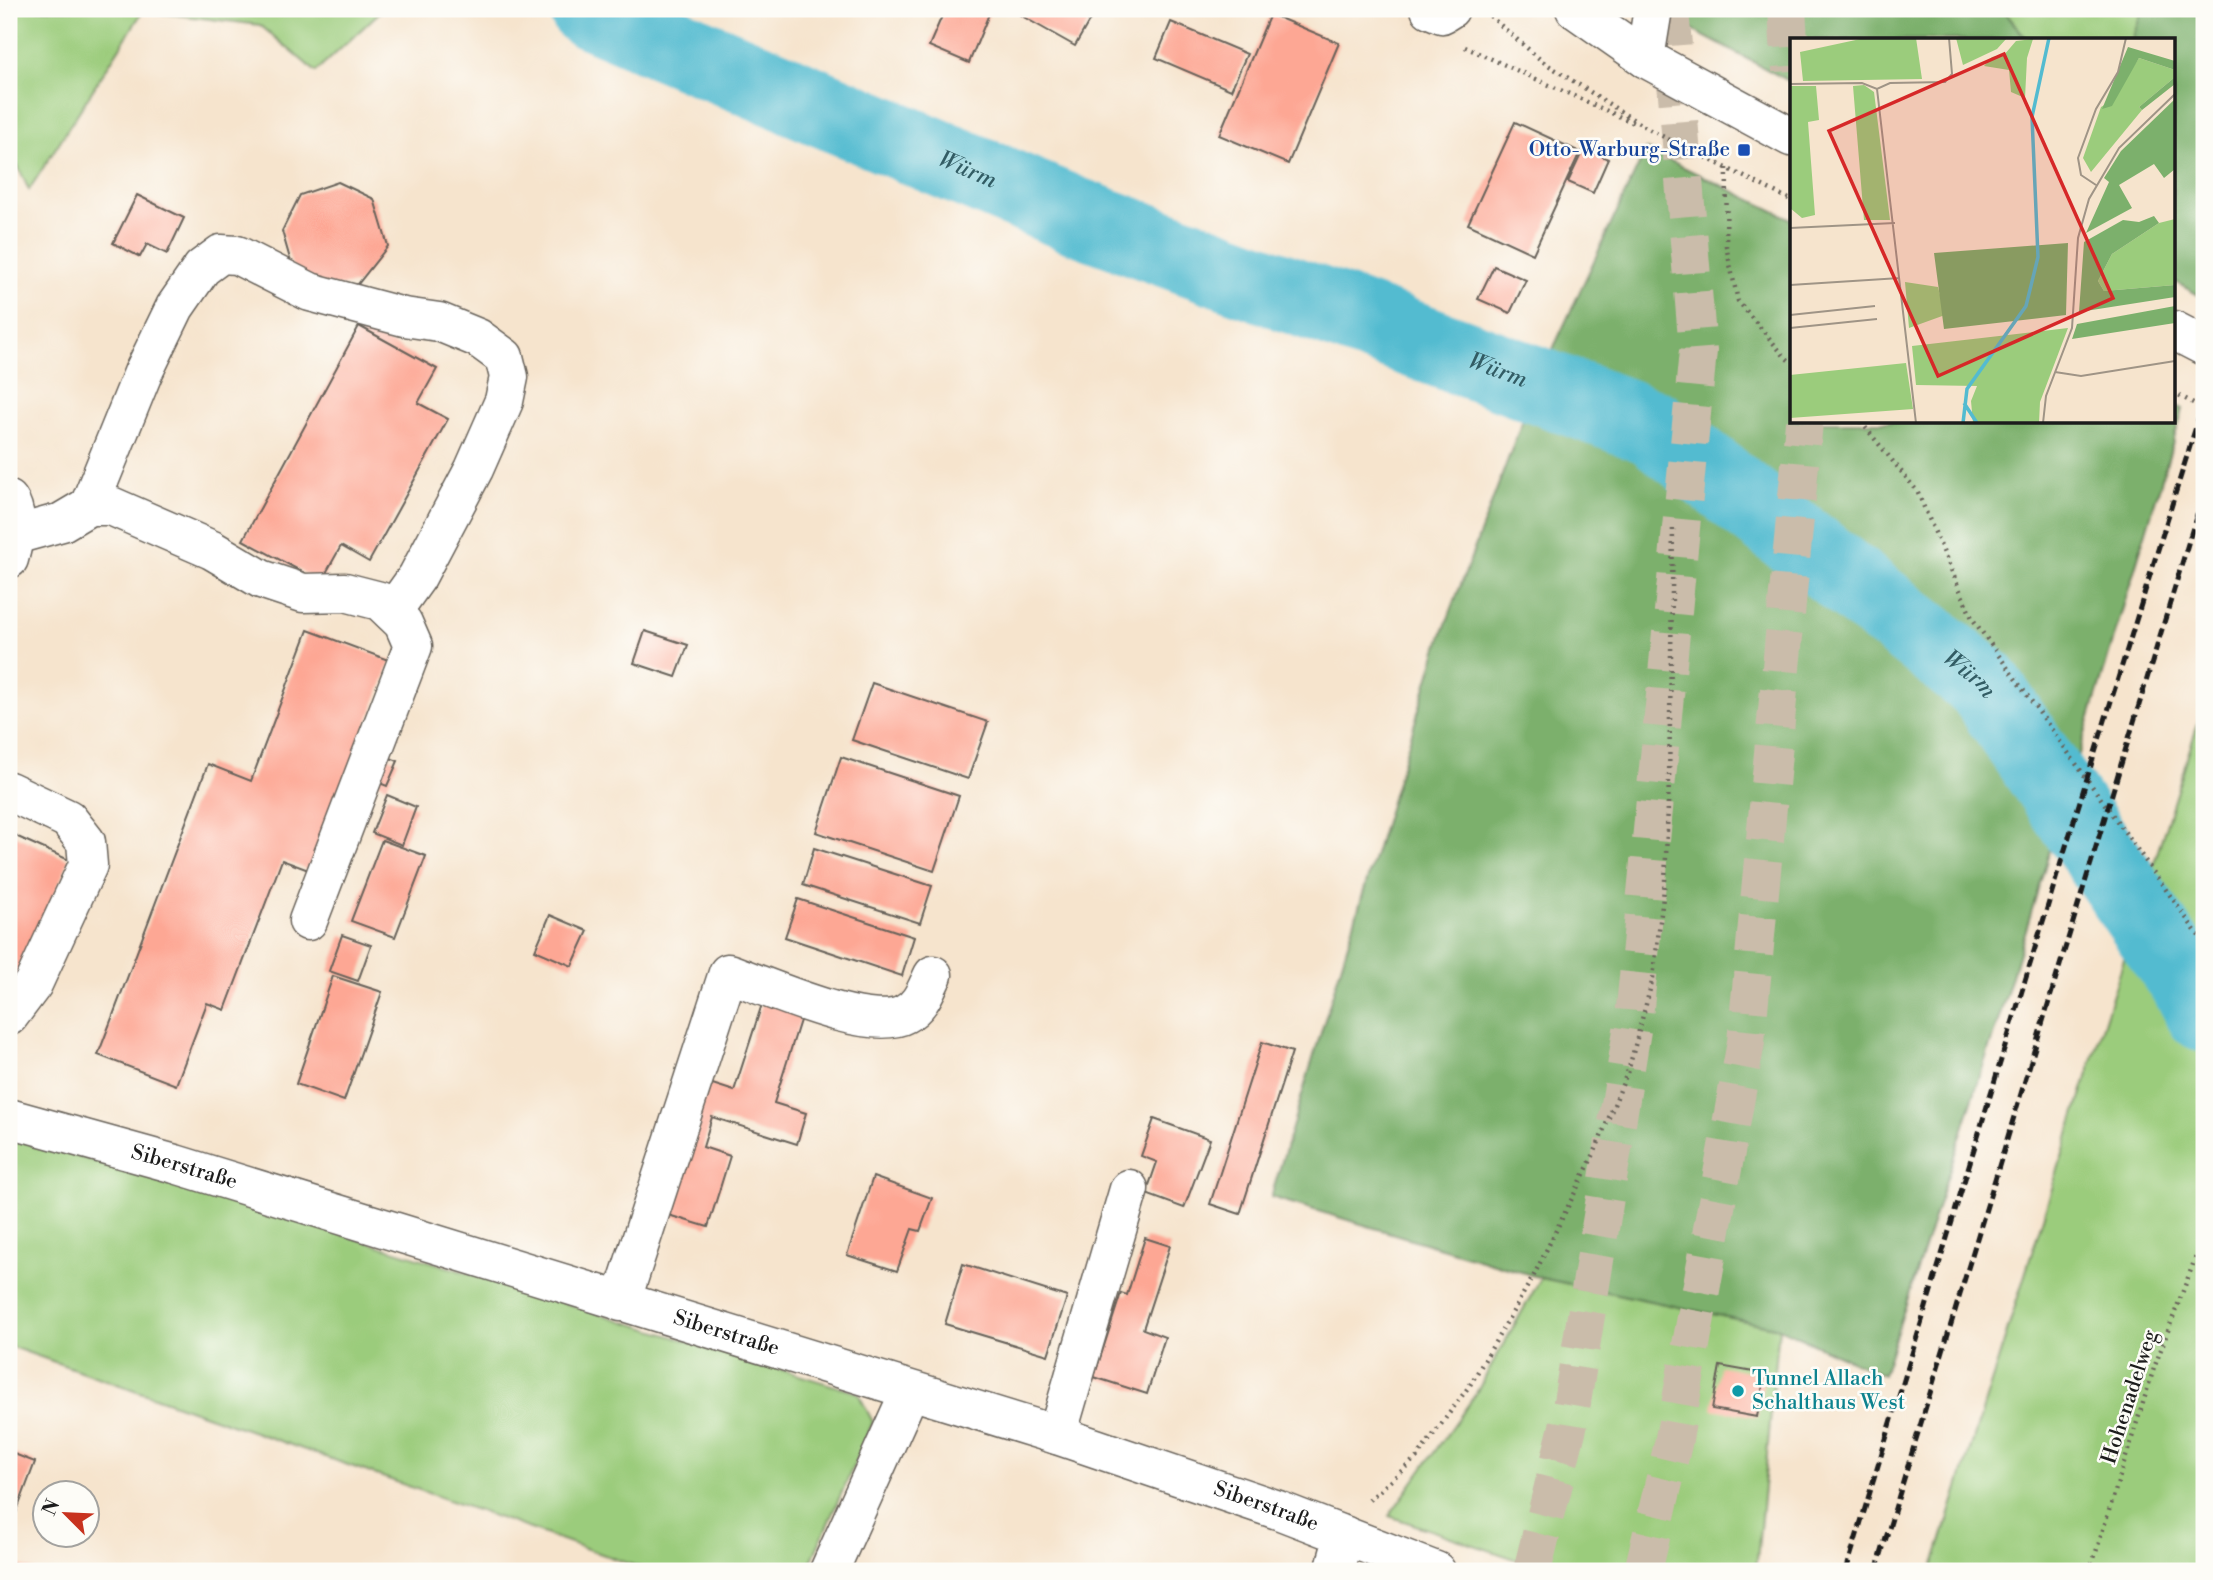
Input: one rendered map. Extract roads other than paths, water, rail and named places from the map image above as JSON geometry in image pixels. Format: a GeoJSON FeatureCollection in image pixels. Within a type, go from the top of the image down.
{"type":"FeatureCollection","features":[{"type":"Feature","properties":{"kind":"street"},"geometry":{"type":"LineString","coordinates":[[1430,9],[1442,14],[1452,26]]}},
{"type":"Feature","properties":{"kind":"street"},"geometry":{"type":"LineString","coordinates":[[1575,9],[1644,58],[1790,136]]}},
{"type":"Feature","properties":{"kind":"street"},"geometry":{"type":"LineString","coordinates":[[1644,58],[1653,9]]}},
{"type":"Feature","properties":{"kind":"street"},"geometry":{"type":"LineString","coordinates":[[89,506],[143,373],[175,307],[202,268],[221,254],[237,255],[310,292],[404,317],[439,322],[478,338],[504,357],[509,377],[504,401],[474,468],[417,577],[392,612]]}},
{"type":"Feature","properties":{"kind":"street"},"geometry":{"type":"LineString","coordinates":[[2174,331],[2204,346]]}},
{"type":"Feature","properties":{"kind":"street"},"geometry":{"type":"LineString","coordinates":[[11,525],[62,522],[89,506],[111,506],[212,550],[261,579],[303,593],[345,592],[380,601],[403,623],[413,646],[308,920]]}},
{"type":"Feature","properties":{"kind":"street"},"geometry":{"type":"LineString","coordinates":[[9,791],[68,819],[86,842],[88,865],[33,984],[9,1016]]}},
{"type":"Feature","properties":{"kind":"street"},"geometry":{"type":"LineString","coordinates":[[621,1302],[728,973],[847,1015],[878,1019],[905,1015],[921,1000],[933,975]]}},
{"type":"Feature","properties":{"kind":"street","name":"Siberstraße"},"geometry":{"type":"LineString","coordinates":[[9,1118],[175,1164],[1057,1435],[1278,1510],[1436,1571]]}},
{"type":"Feature","properties":{"kind":"street"},"geometry":{"type":"LineString","coordinates":[[1057,1435],[1129,1189]]}},
{"type":"Feature","properties":{"kind":"street"},"geometry":{"type":"LineString","coordinates":[[829,1571],[910,1391]]}},
{"type":"Feature","properties":{"kind":"street"},"geometry":{"type":"LineString","coordinates":[[1334,1571],[1344,1535]]}},
{"type":"Feature","properties":{"kind":"waterway","name":"Würm"},"geometry":{"type":"LineString","coordinates":[[587,9],[1074,215],[1652,427],[1983,684],[2193,991],[2204,1013]]}},
{"type":"Feature","properties":{"kind":"tunnel"},"geometry":{"type":"LineString","coordinates":[[1532,1571],[1568,1427],[1634,1018],[1698,351],[1670,9]]}},
{"type":"Feature","properties":{"kind":"tunnel"},"geometry":{"type":"LineString","coordinates":[[1787,9],[1790,56]]}},
{"type":"Feature","properties":{"kind":"tunnel"},"geometry":{"type":"LineString","coordinates":[[1643,1571],[1673,1444],[1746,1042],[1804,424]]}},
{"type":"Feature","properties":{"kind":"railway"},"geometry":{"type":"LineString","coordinates":[[1846,1571],[2204,401]]}},
{"type":"Feature","properties":{"kind":"railway"},"geometry":{"type":"LineString","coordinates":[[1876,1571],[2204,491]]}},
{"type":"Feature","properties":{"kind":"place","name":"Otto-Warburg-Straße"},"geometry":{"type":"Point","coordinates":[1744,150]}},
{"type":"Feature","properties":{"kind":"place","name":"Tunnel Allach Schalthaus West"},"geometry":{"type":"Point","coordinates":[1738,1391]}}]}
